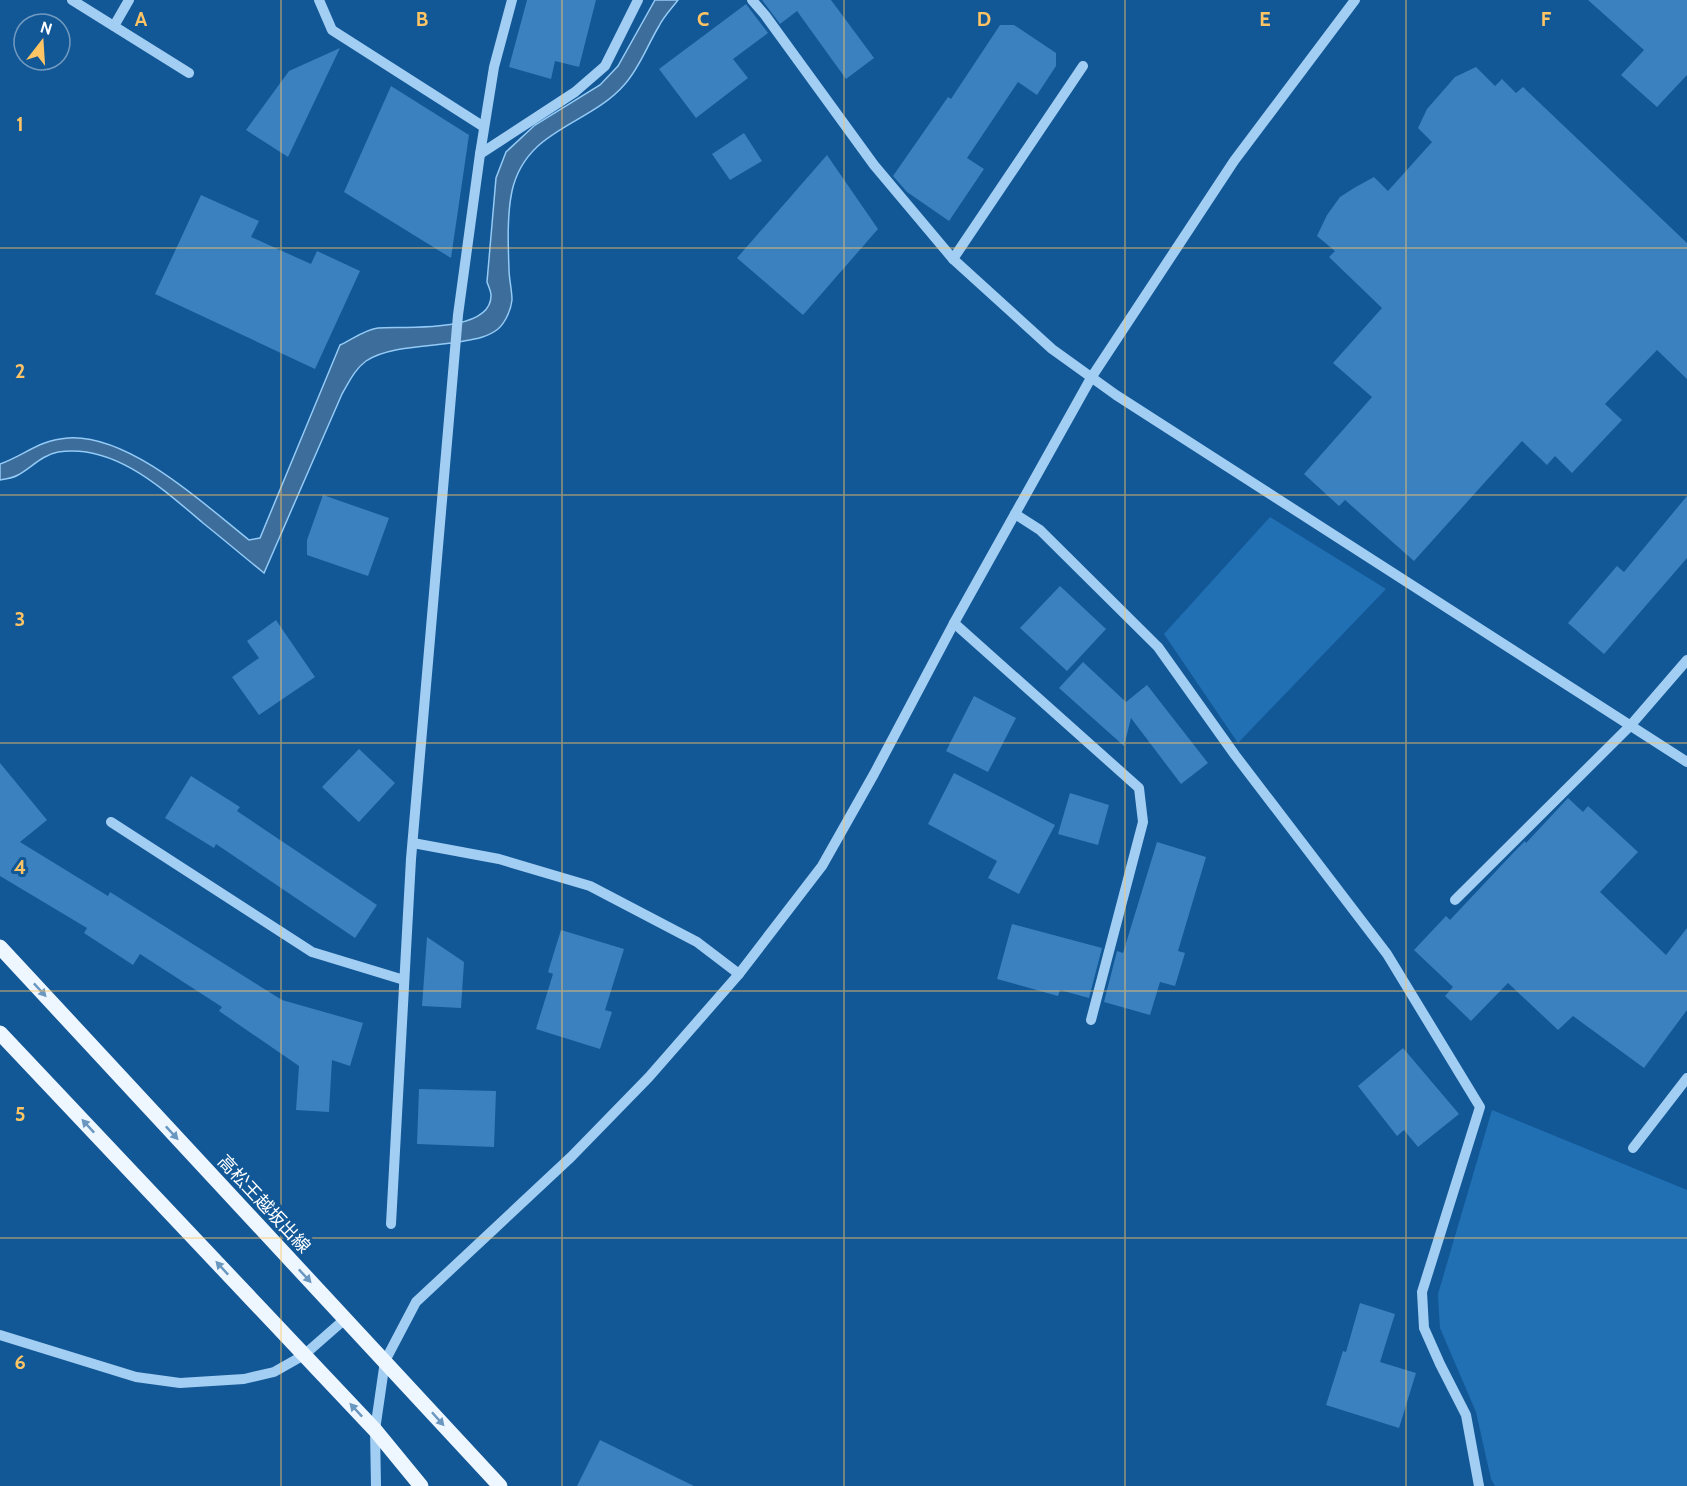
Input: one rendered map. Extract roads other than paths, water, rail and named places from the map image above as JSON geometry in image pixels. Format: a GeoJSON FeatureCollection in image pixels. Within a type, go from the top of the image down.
{"type":"FeatureCollection","features":[{"type":"Feature","properties":{"kind":"main road","name":"高松王越坂出線"},"geometry":{"type":"LineString","coordinates":[[0,947],[500,1486]]}},
{"type":"Feature","properties":{"kind":"main road"},"geometry":{"type":"LineString","coordinates":[[0,1033],[375,1430],[422,1486]]}},
{"type":"Feature","properties":{"kind":"street"},"geometry":{"type":"LineString","coordinates":[[72,0],[189,73]]}},
{"type":"Feature","properties":{"kind":"street"},"geometry":{"type":"LineString","coordinates":[[114,26],[129,0]]}},
{"type":"Feature","properties":{"kind":"street"},"geometry":{"type":"LineString","coordinates":[[319,0],[332,30],[484,127]]}},
{"type":"Feature","properties":{"kind":"street"},"geometry":{"type":"LineString","coordinates":[[391,1224],[413,843],[458,315],[494,67],[512,0]]}},
{"type":"Feature","properties":{"kind":"street"},"geometry":{"type":"LineString","coordinates":[[480,154],[575,92],[605,66],[638,0]]}},
{"type":"Feature","properties":{"kind":"street"},"geometry":{"type":"LineString","coordinates":[[752,0],[874,165],[953,259],[1052,349],[1091,378],[1687,762]]}},
{"type":"Feature","properties":{"kind":"street"},"geometry":{"type":"LineString","coordinates":[[376,1486],[375,1430],[385,1361],[416,1302],[571,1157],[649,1077],[739,974],[822,866],[1091,378],[1234,161],[1355,0]]}},
{"type":"Feature","properties":{"kind":"street"},"geometry":{"type":"LineString","coordinates":[[953,259],[1083,66]]}},
{"type":"Feature","properties":{"kind":"street"},"geometry":{"type":"LineString","coordinates":[[1015,514],[1040,530],[1158,647],[1235,755],[1387,954],[1480,1107],[1422,1292],[1424,1328],[1466,1415],[1479,1486]]}},
{"type":"Feature","properties":{"kind":"street"},"geometry":{"type":"LineString","coordinates":[[954,623],[1139,788],[1143,822],[1091,1020]]}},
{"type":"Feature","properties":{"kind":"street"},"geometry":{"type":"LineString","coordinates":[[1455,900],[1630,726],[1687,660]]}},
{"type":"Feature","properties":{"kind":"street"},"geometry":{"type":"LineString","coordinates":[[111,822],[312,952],[404,980]]}},
{"type":"Feature","properties":{"kind":"street"},"geometry":{"type":"LineString","coordinates":[[413,843],[499,859],[590,886],[697,942],[739,974]]}},
{"type":"Feature","properties":{"kind":"street"},"geometry":{"type":"LineString","coordinates":[[1634,1148],[1687,1078]]}},
{"type":"Feature","properties":{"kind":"street"},"geometry":{"type":"LineString","coordinates":[[0,1335],[136,1377],[180,1383],[244,1378],[274,1372],[304,1355],[345,1319]]}}]}
